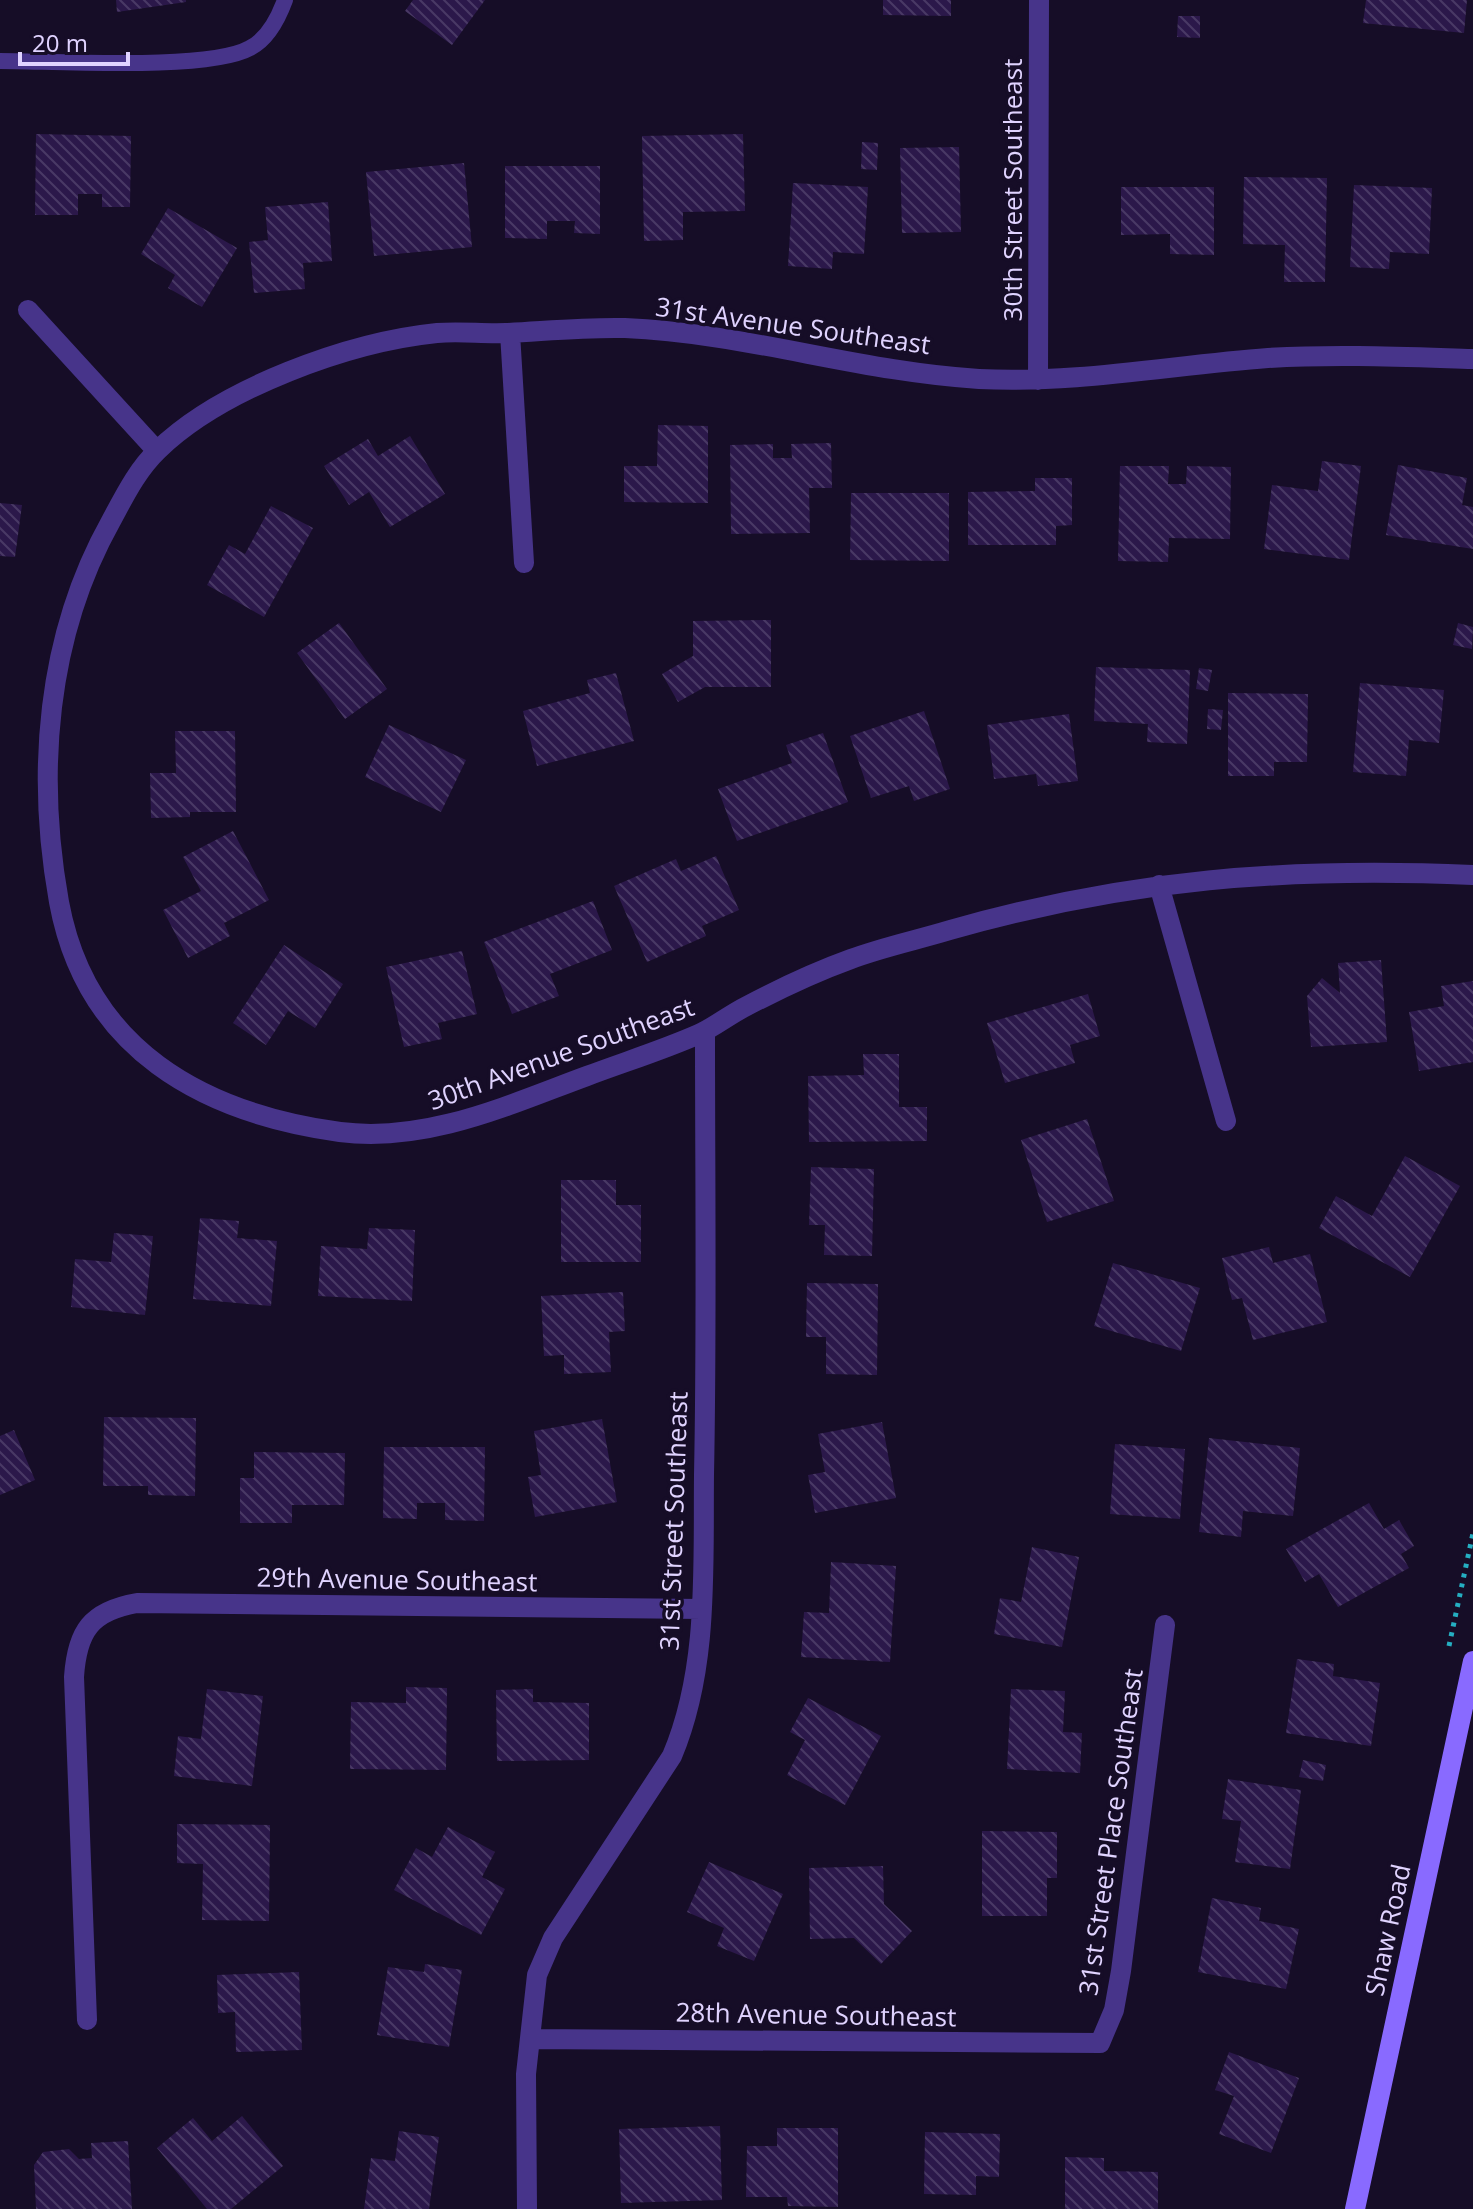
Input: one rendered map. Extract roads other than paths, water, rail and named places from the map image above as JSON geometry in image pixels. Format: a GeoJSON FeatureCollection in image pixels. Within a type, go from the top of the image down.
{"type":"FeatureCollection","features":[{"type":"Feature","properties":{"kind":"main road","name":"Shaw Road"},"geometry":{"type":"LineString","coordinates":[[1355,2209],[1473,1661]]}},
{"type":"Feature","properties":{"kind":"street","name":"30th Street Southeast"},"geometry":{"type":"LineString","coordinates":[[1038,380],[1039,0]]}},
{"type":"Feature","properties":{"kind":"street"},"geometry":{"type":"LineString","coordinates":[[28,310],[157,451]]}},
{"type":"Feature","properties":{"kind":"street","name":"31st Avenue Southeast"},"geometry":{"type":"LineString","coordinates":[[55,693],[58,660],[98,544],[134,481],[157,451],[215,408],[264,383],[323,361],[436,333],[625,328],[706,335],[971,378],[1038,380],[1342,354],[1473,359]]}},
{"type":"Feature","properties":{"kind":"street"},"geometry":{"type":"LineString","coordinates":[[510,333],[524,563]]}},
{"type":"Feature","properties":{"kind":"street","name":"30th Avenue Southeast"},"geometry":{"type":"LineString","coordinates":[[55,693],[47,748],[48,808],[51,855],[62,918],[91,991],[115,1030],[145,1058],[178,1081],[266,1118],[346,1133],[385,1134],[428,1129],[476,1117],[705,1032],[739,1010],[852,958],[1021,911],[1159,885],[1282,874],[1473,875]]}},
{"type":"Feature","properties":{"kind":"street"},"geometry":{"type":"LineString","coordinates":[[1159,885],[1226,1121]]}},
{"type":"Feature","properties":{"kind":"street","name":"31st Street Southeast"},"geometry":{"type":"LineString","coordinates":[[527,2209],[526,2074],[532,2039],[535,1986],[553,1938],[672,1756],[683,1729],[702,1609],[706,1373],[705,1032]]}},
{"type":"Feature","properties":{"kind":"street","name":"29th Avenue Southeast"},"geometry":{"type":"LineString","coordinates":[[87,2020],[74,1677],[76,1652],[95,1619],[113,1607],[137,1603],[702,1609]]}},
{"type":"Feature","properties":{"kind":"street","name":"31st Street Place Southeast"},"geometry":{"type":"LineString","coordinates":[[1100,2043],[1114,2010],[1121,1971],[1165,1625]]}},
{"type":"Feature","properties":{"kind":"street","name":"28th Avenue Southeast"},"geometry":{"type":"LineString","coordinates":[[532,2039],[1100,2043]]}},
{"type":"Feature","properties":{"kind":"lane"},"geometry":{"type":"LineString","coordinates":[[0,61],[179,61],[239,54],[268,34],[285,0]]}}]}
